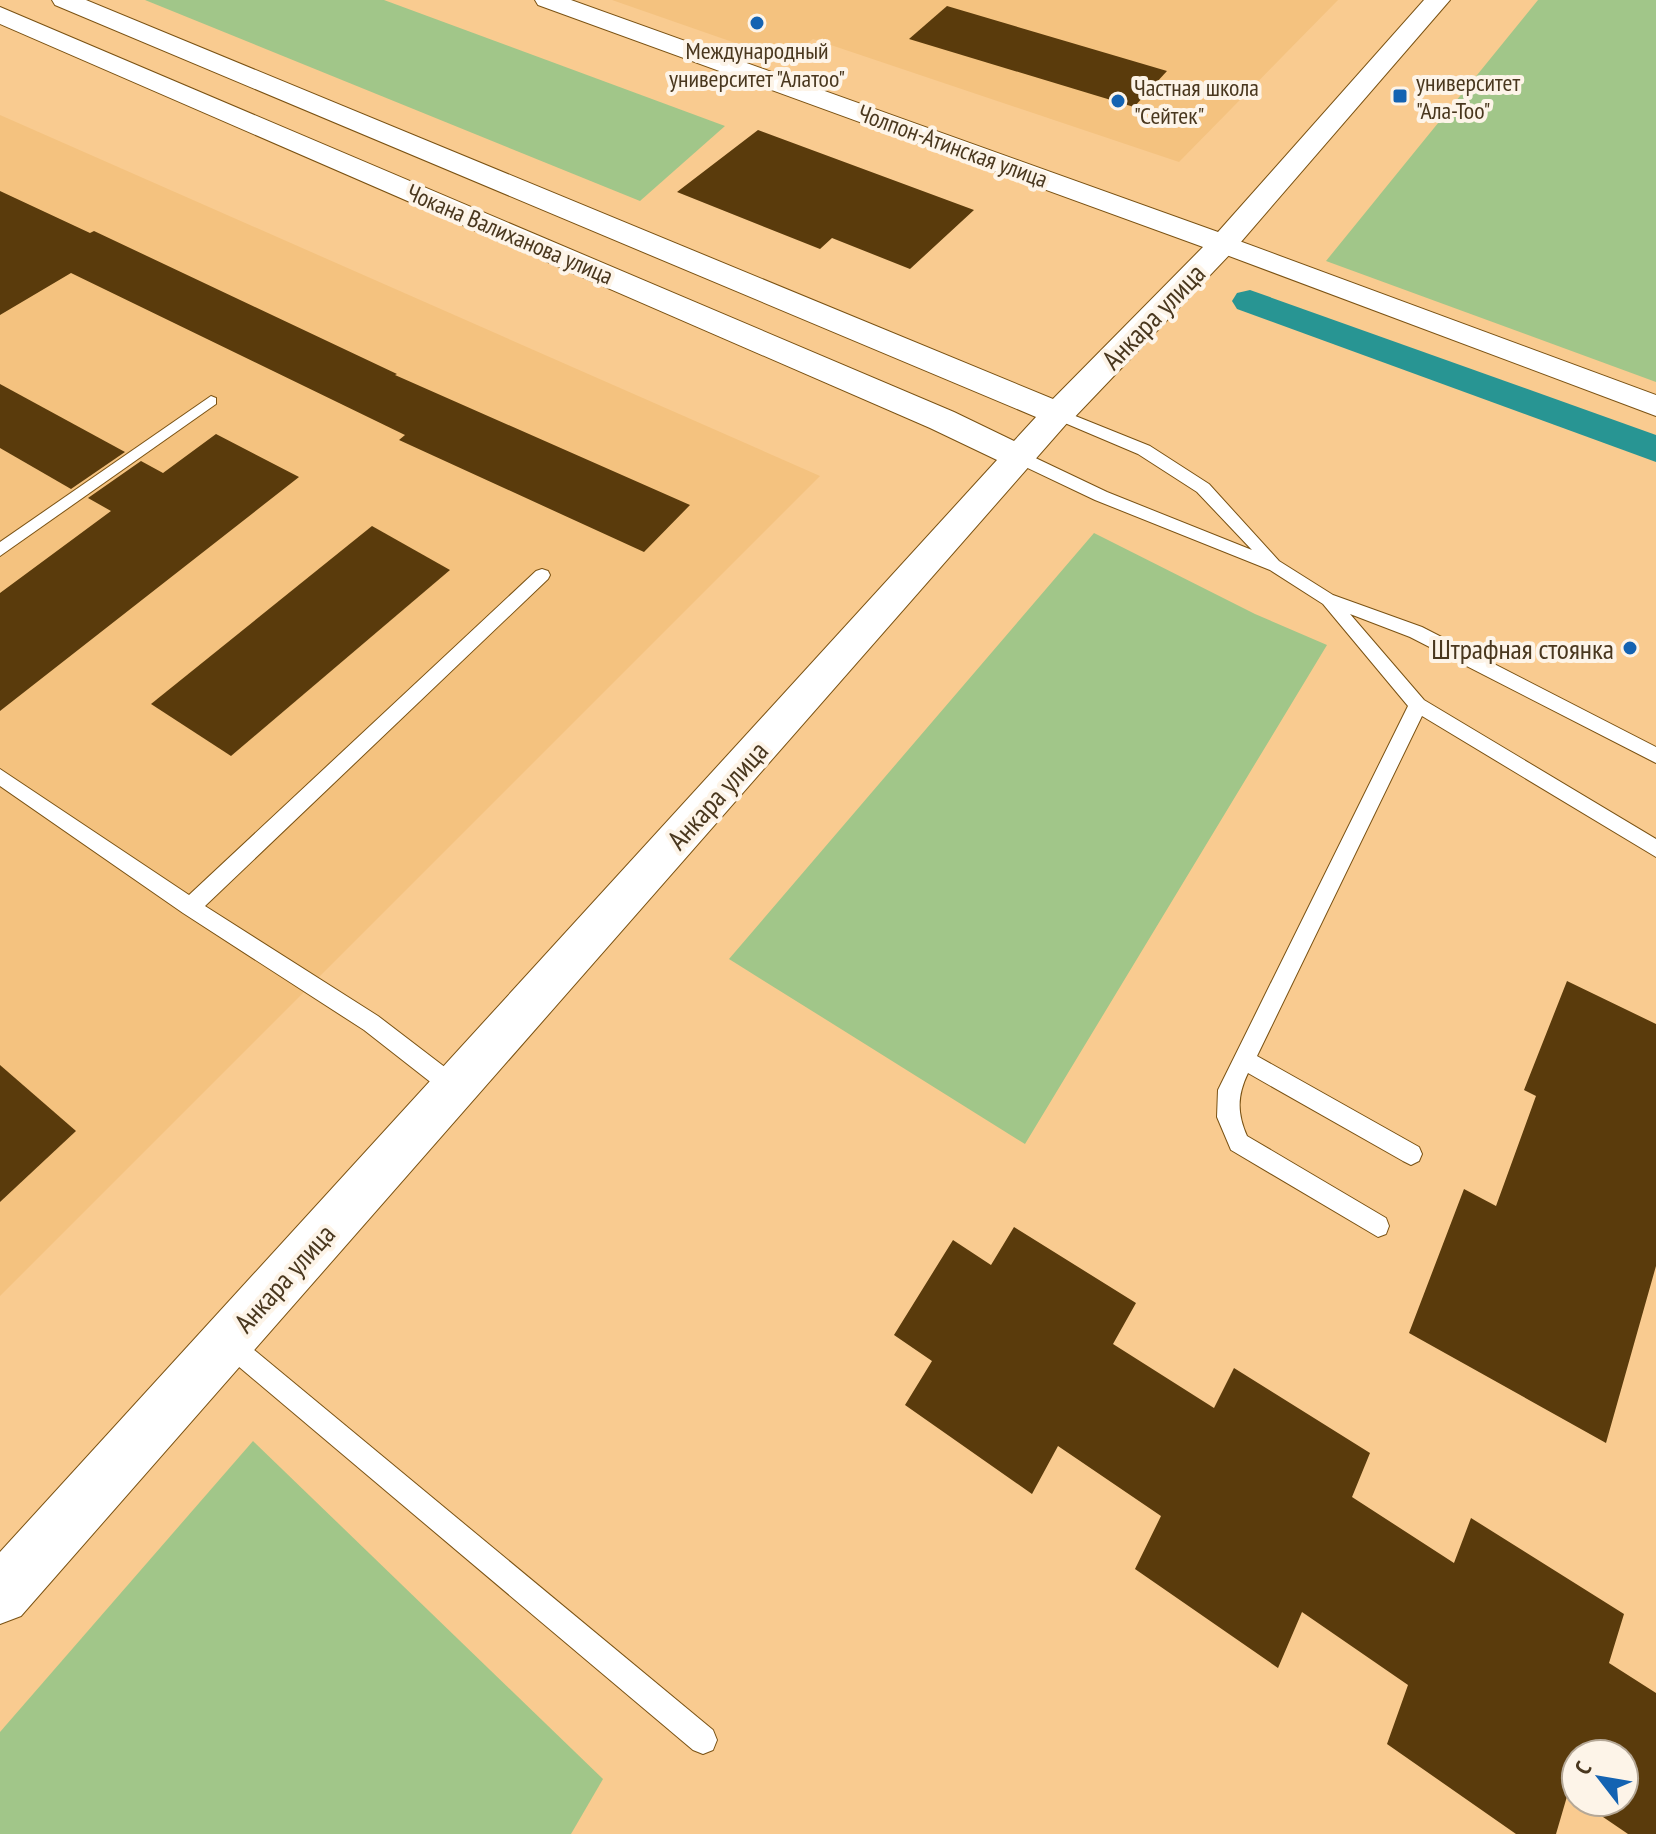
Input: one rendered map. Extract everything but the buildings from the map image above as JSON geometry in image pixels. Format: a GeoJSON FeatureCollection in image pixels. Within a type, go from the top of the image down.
{"type":"FeatureCollection","features":[{"type":"Feature","properties":{"kind":"main road","name":"Чокана Валиханова улица"},"geometry":{"type":"LineString","coordinates":[[64,0],[1058,414]]}},
{"type":"Feature","properties":{"kind":"main road","name":"Чолпон-Атинская улица"},"geometry":{"type":"LineString","coordinates":[[547,0],[1223,244]]}},
{"type":"Feature","properties":{"kind":"main road","name":"Анкара улица"},"geometry":{"type":"LineString","coordinates":[[0,1595],[1019,457],[1223,244],[1438,0]]}},
{"type":"Feature","properties":{"kind":"main road","name":"Чокана Валиханова улица"},"geometry":{"type":"LineString","coordinates":[[0,15],[927,413],[1019,457]]}},
{"type":"Feature","properties":{"kind":"main road"},"geometry":{"type":"LineString","coordinates":[[80,49],[125,25]]}},
{"type":"Feature","properties":{"kind":"street"},"geometry":{"type":"LineString","coordinates":[[1223,244],[1656,406]]}},
{"type":"Feature","properties":{"kind":"lane"},"geometry":{"type":"LineString","coordinates":[[0,550],[211,401]]}},
{"type":"Feature","properties":{"kind":"lane"},"geometry":{"type":"LineString","coordinates":[[1058,414],[1144,450],[1203,488],[1276,566]]}},
{"type":"Feature","properties":{"kind":"lane"},"geometry":{"type":"LineString","coordinates":[[1019,457],[1101,496],[1276,566],[1327,599],[1416,632],[1656,756]]}},
{"type":"Feature","properties":{"kind":"lane"},"geometry":{"type":"LineString","coordinates":[[190,907],[542,575]]}},
{"type":"Feature","properties":{"kind":"lane"},"geometry":{"type":"LineString","coordinates":[[1327,599],[1418,705],[1656,849]]}},
{"type":"Feature","properties":{"kind":"lane"},"geometry":{"type":"LineString","coordinates":[[1378,1226],[1239,1143],[1228,1117],[1229,1090],[1246,1061],[1418,705]]}},
{"type":"Feature","properties":{"kind":"lane"},"geometry":{"type":"LineString","coordinates":[[0,776],[190,907],[371,1023],[455,1088]]}},
{"type":"Feature","properties":{"kind":"lane"},"geometry":{"type":"LineString","coordinates":[[1246,1061],[1411,1154]]}},
{"type":"Feature","properties":{"kind":"lane"},"geometry":{"type":"LineString","coordinates":[[227,1342],[703,1740]]}},
{"type":"Feature","properties":{"kind":"shaded area","name":"Частная школа \"Сейтек\""},"geometry":{"type":"Polygon","coordinates":[[[612,0],[1338,0],[1179,162],[813,39],[784,60],[612,0]]]}},
{"type":"Feature","properties":{"kind":"shaded area"},"geometry":{"type":"Polygon","coordinates":[[[0,115],[820,476],[0,1296],[0,115]]]}},
{"type":"Feature","properties":{"kind":"green space"},"geometry":{"type":"Polygon","coordinates":[[[145,0],[384,0],[725,126],[640,201],[145,0]]]}},
{"type":"Feature","properties":{"kind":"green space"},"geometry":{"type":"Polygon","coordinates":[[[1538,0],[1656,0],[1656,382],[1326,261],[1538,0]]]}},
{"type":"Feature","properties":{"kind":"green space"},"geometry":{"type":"Polygon","coordinates":[[[1094,533],[1255,614],[1327,645],[1025,1144],[729,959],[1094,533]]]}},
{"type":"Feature","properties":{"kind":"green space"},"geometry":{"type":"Polygon","coordinates":[[[253,1441],[603,1779],[571,1834],[0,1834],[0,1732],[253,1441]]]}},
{"type":"Feature","properties":{"kind":"waterway"},"geometry":{"type":"LineString","coordinates":[[1250,301],[1656,449]]}},
{"type":"Feature","properties":{"kind":"place","name":"Международный университет \"Алатоо\""},"geometry":{"type":"Point","coordinates":[757,23]}},
{"type":"Feature","properties":{"kind":"place","name":"университет \"Ала-Тоо\""},"geometry":{"type":"Point","coordinates":[1400,96]}},
{"type":"Feature","properties":{"kind":"place","name":"Частная школа \"Сейтек\""},"geometry":{"type":"Point","coordinates":[1118,101]}},
{"type":"Feature","properties":{"kind":"place","name":"Штрафная стоянка"},"geometry":{"type":"Point","coordinates":[1630,648]}}]}
